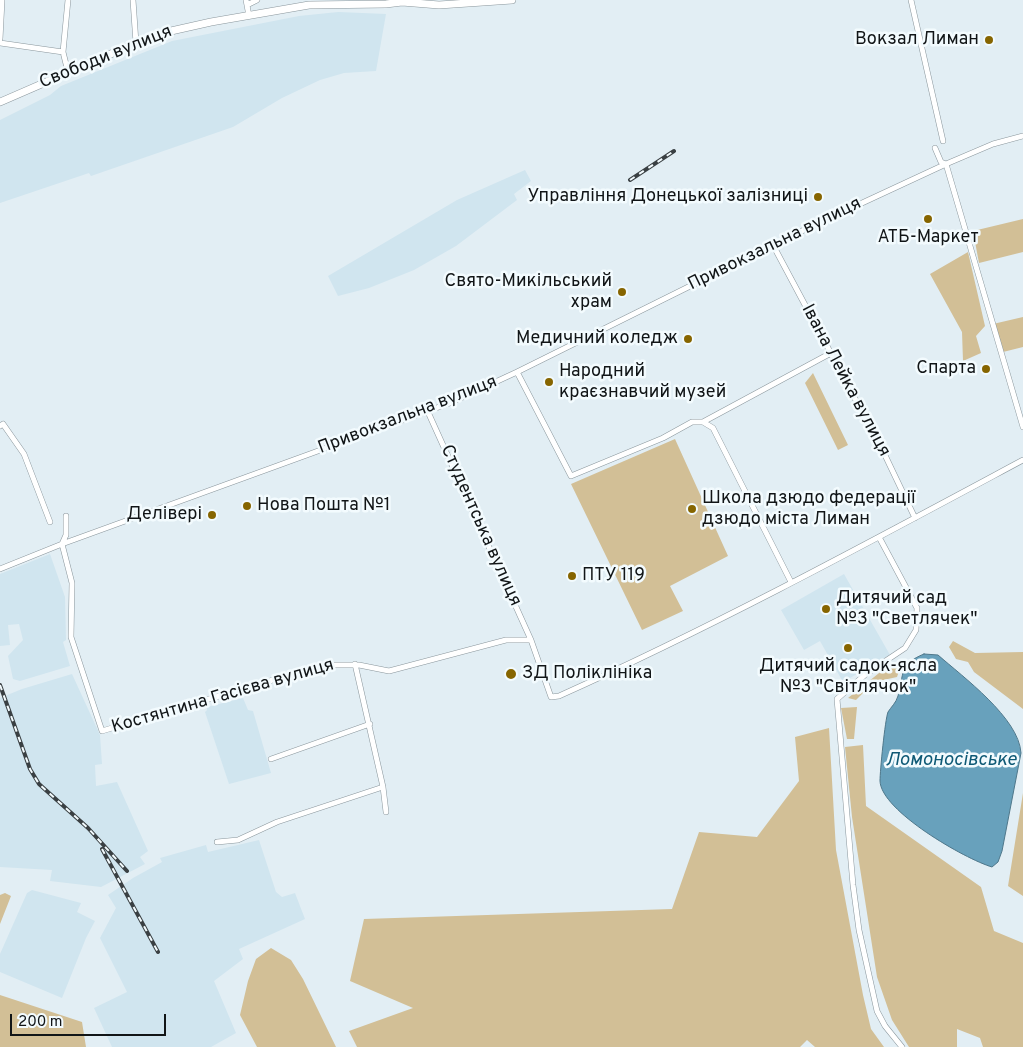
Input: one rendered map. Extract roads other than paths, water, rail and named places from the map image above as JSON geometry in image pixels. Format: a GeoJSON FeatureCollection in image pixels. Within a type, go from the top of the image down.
{"type":"FeatureCollection","features":[{"type":"Feature","properties":{"kind":"main road","name":"Свободи вулиця"},"geometry":{"type":"LineString","coordinates":[[0,102],[136,43],[195,25],[309,5],[402,2],[440,5],[512,0]]}},
{"type":"Feature","properties":{"kind":"street"},"geometry":{"type":"LineString","coordinates":[[2,0],[0,41],[63,52]]}},
{"type":"Feature","properties":{"kind":"street"},"geometry":{"type":"LineString","coordinates":[[68,0],[63,52],[68,72]]}},
{"type":"Feature","properties":{"kind":"street"},"geometry":{"type":"LineString","coordinates":[[133,0],[136,43]]}},
{"type":"Feature","properties":{"kind":"street"},"geometry":{"type":"LineString","coordinates":[[249,16],[247,2],[257,0]]}},
{"type":"Feature","properties":{"kind":"street"},"geometry":{"type":"LineString","coordinates":[[911,0],[944,141]]}},
{"type":"Feature","properties":{"kind":"street","name":"Привокзальна вулиця"},"geometry":{"type":"LineString","coordinates":[[0,569],[62,544],[428,412],[517,372],[773,245],[946,164],[993,144],[1023,136]]}},
{"type":"Feature","properties":{"kind":"street"},"geometry":{"type":"LineString","coordinates":[[936,148],[941,162],[946,164],[1023,427]]}},
{"type":"Feature","properties":{"kind":"street","name":"Івана Лейка вулиця"},"geometry":{"type":"LineString","coordinates":[[773,245],[883,451],[915,518]]}},
{"type":"Feature","properties":{"kind":"street"},"geometry":{"type":"LineString","coordinates":[[517,372],[571,476],[663,438],[692,422],[703,422],[831,353]]}},
{"type":"Feature","properties":{"kind":"street","name":"Студентська вулиця"},"geometry":{"type":"LineString","coordinates":[[428,412],[532,640]]}},
{"type":"Feature","properties":{"kind":"street"},"geometry":{"type":"LineString","coordinates":[[703,422],[713,428],[791,582]]}},
{"type":"Feature","properties":{"kind":"street"},"geometry":{"type":"LineString","coordinates":[[0,426],[3,424],[24,454],[50,522]]}},
{"type":"Feature","properties":{"kind":"street"},"geometry":{"type":"LineString","coordinates":[[532,640],[551,697],[559,696],[649,654],[791,582],[1023,460]]}},
{"type":"Feature","properties":{"kind":"street"},"geometry":{"type":"LineString","coordinates":[[62,544],[66,535],[66,516]]}},
{"type":"Feature","properties":{"kind":"street"},"geometry":{"type":"LineString","coordinates":[[879,537],[917,608],[916,630],[905,648],[866,674],[837,699],[853,885],[859,930],[877,1011],[885,1026],[902,1047]]}},
{"type":"Feature","properties":{"kind":"street","name":"Костянтина Гасієва вулиця"},"geometry":{"type":"LineString","coordinates":[[62,544],[72,583],[72,637],[102,731],[323,665],[355,664],[388,670],[506,640],[532,640]]}},
{"type":"Feature","properties":{"kind":"street"},"geometry":{"type":"LineString","coordinates":[[355,664],[370,724],[383,787],[386,812]]}},
{"type":"Feature","properties":{"kind":"street"},"geometry":{"type":"LineString","coordinates":[[271,759],[370,724]]}},
{"type":"Feature","properties":{"kind":"street"},"geometry":{"type":"LineString","coordinates":[[217,842],[238,840],[277,822],[383,787]]}},
{"type":"Feature","properties":{"kind":"water","name":"Ломоносівське"},"geometry":{"type":"Polygon","coordinates":[[[924,654],[938,655],[975,686],[1000,712],[1011,726],[1018,740],[1021,753],[1002,851],[998,862],[992,867],[945,844],[909,819],[894,806],[884,793],[880,781],[888,712],[897,698],[906,666],[924,654]]]}},
{"type":"Feature","properties":{"kind":"railway"},"geometry":{"type":"LineString","coordinates":[[630,180],[674,151]]}},
{"type":"Feature","properties":{"kind":"railway"},"geometry":{"type":"LineString","coordinates":[[0,685],[30,769],[39,784],[88,828],[127,871]]}},
{"type":"Feature","properties":{"kind":"railway"},"geometry":{"type":"LineString","coordinates":[[102,849],[158,952]]}},
{"type":"Feature","properties":{"kind":"place","name":"Вокзал Лиман"},"geometry":{"type":"Point","coordinates":[989,40]}},
{"type":"Feature","properties":{"kind":"place","name":"Управління Донецької залізниці"},"geometry":{"type":"Point","coordinates":[818,197]}},
{"type":"Feature","properties":{"kind":"place","name":"АТБ-Маркет"},"geometry":{"type":"Point","coordinates":[928,219]}},
{"type":"Feature","properties":{"kind":"place","name":"Свято-Микільський храм"},"geometry":{"type":"Point","coordinates":[622,292]}},
{"type":"Feature","properties":{"kind":"place","name":"Медичний коледж"},"geometry":{"type":"Point","coordinates":[688,339]}},
{"type":"Feature","properties":{"kind":"place","name":"Спарта"},"geometry":{"type":"Point","coordinates":[986,369]}},
{"type":"Feature","properties":{"kind":"place","name":"Народний краєзнавчий музей"},"geometry":{"type":"Point","coordinates":[549,382]}},
{"type":"Feature","properties":{"kind":"place","name":"Нова Пошта №1"},"geometry":{"type":"Point","coordinates":[247,506]}},
{"type":"Feature","properties":{"kind":"place","name":"Школа дзюдо федерації дзюдо міста Лиман"},"geometry":{"type":"Point","coordinates":[692,509]}},
{"type":"Feature","properties":{"kind":"place","name":"Делівері"},"geometry":{"type":"Point","coordinates":[212,515]}},
{"type":"Feature","properties":{"kind":"place","name":"ПТУ 119"},"geometry":{"type":"Point","coordinates":[572,576]}},
{"type":"Feature","properties":{"kind":"place","name":"Дитячий сад №3 \"Светлячек\""},"geometry":{"type":"Point","coordinates":[826,609]}},
{"type":"Feature","properties":{"kind":"place","name":"Дитячий садок-ясла №3 \"Світлячок\""},"geometry":{"type":"Point","coordinates":[848,648]}},
{"type":"Feature","properties":{"kind":"place","name":"ЗД Поліклініка"},"geometry":{"type":"Point","coordinates":[511,674]}}]}
